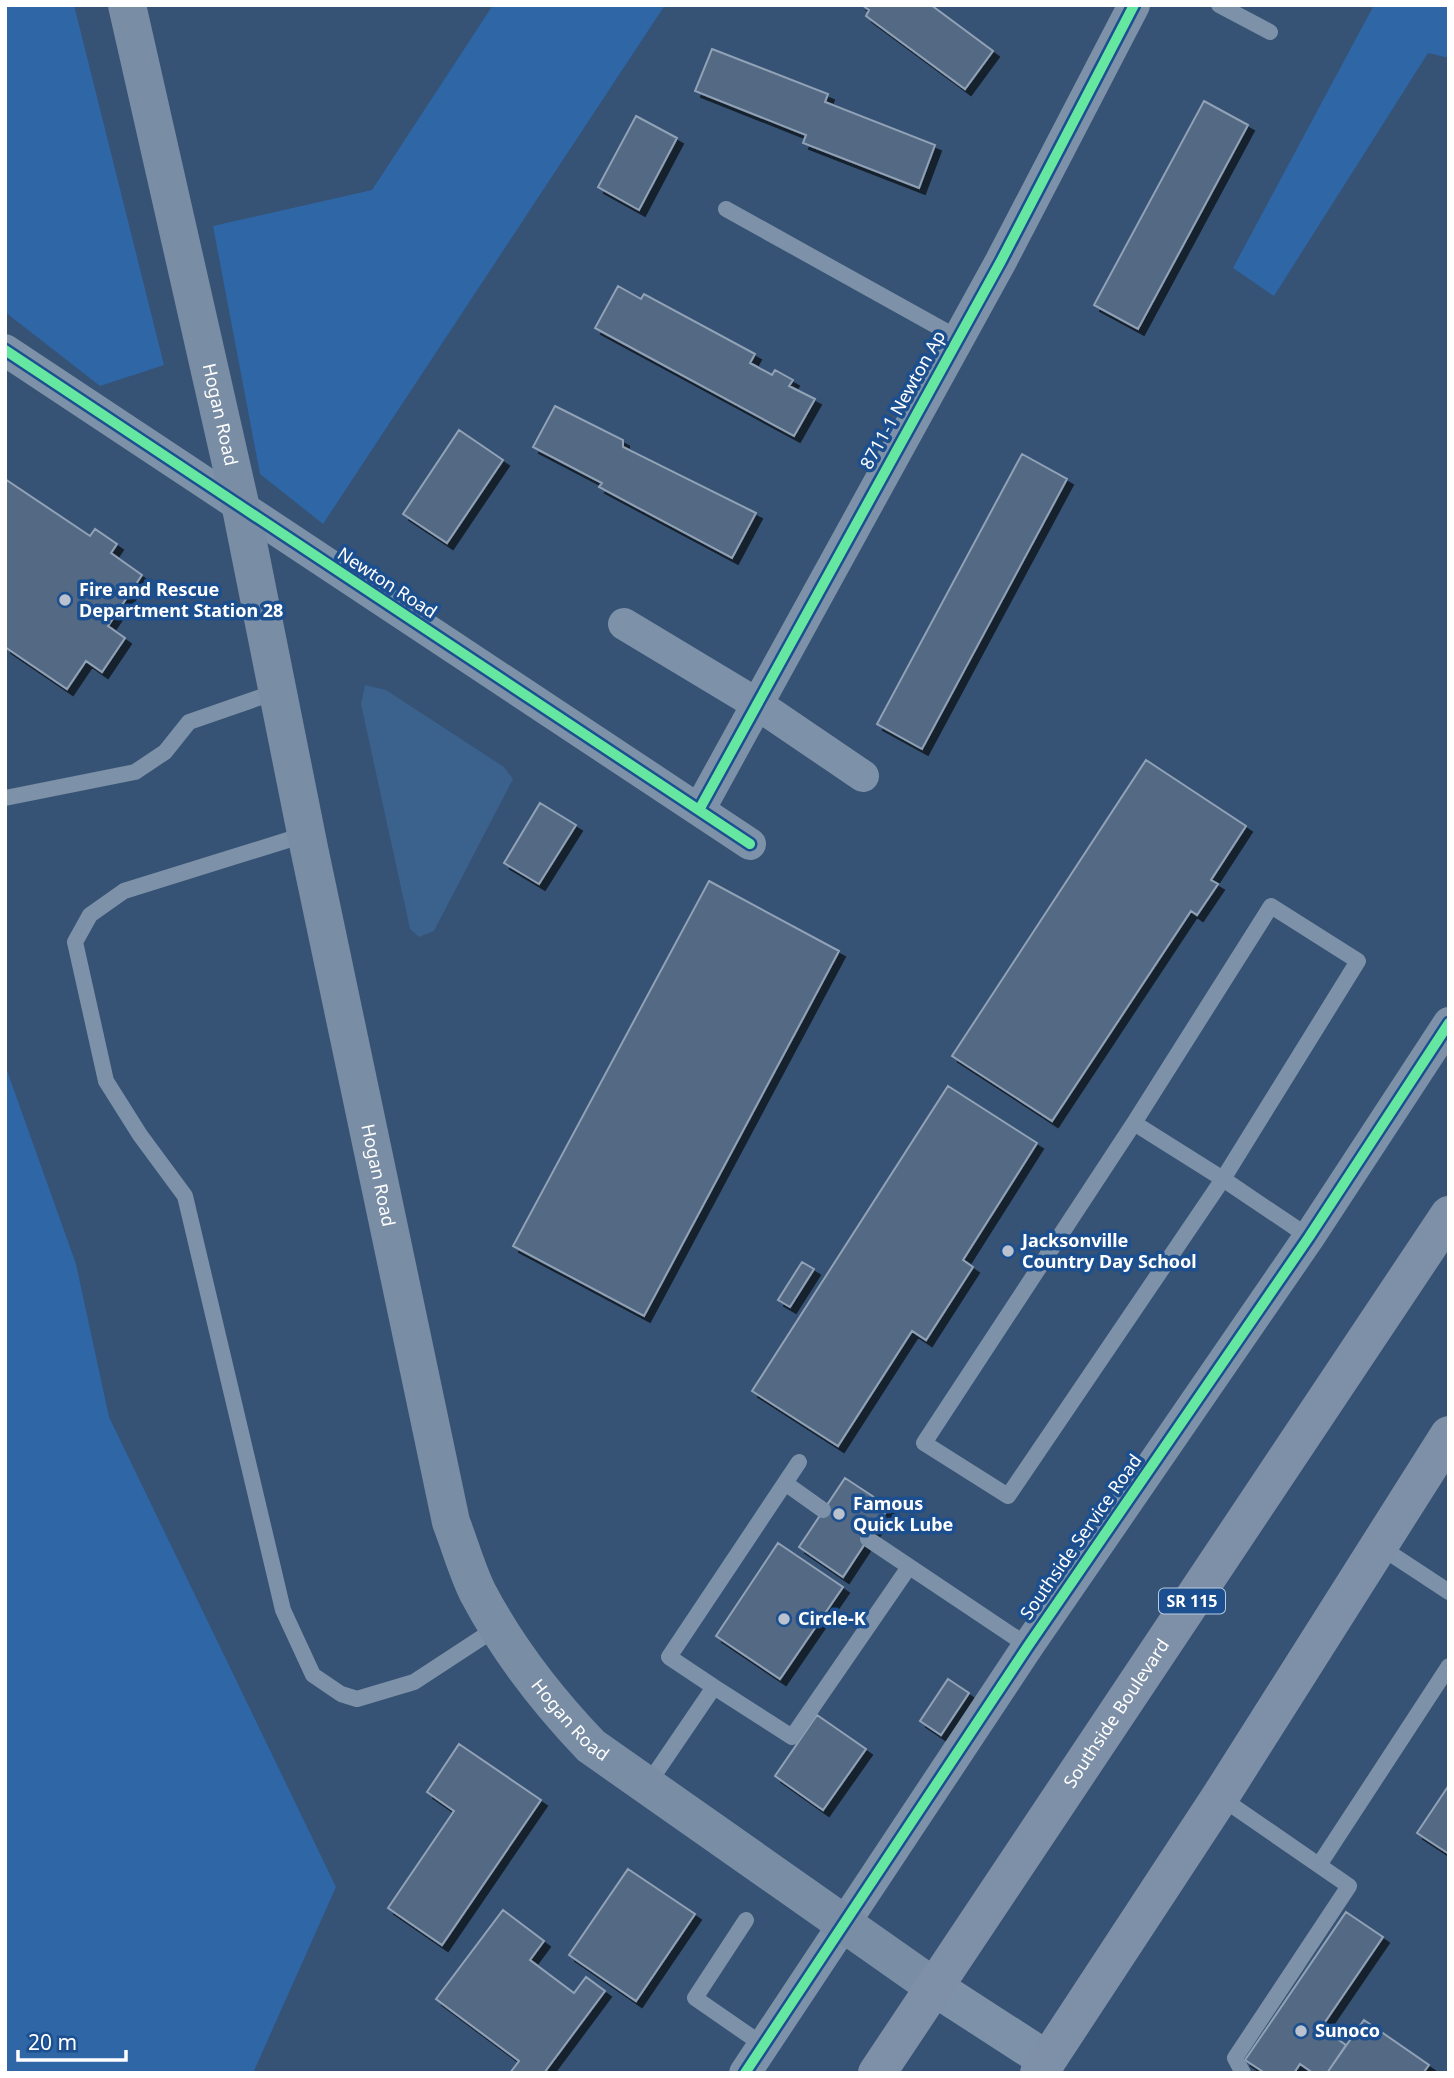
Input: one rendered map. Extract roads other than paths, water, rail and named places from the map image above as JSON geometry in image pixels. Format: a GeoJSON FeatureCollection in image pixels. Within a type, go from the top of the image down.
{"type":"FeatureCollection","features":[{"type":"Feature","properties":{"kind":"highway","name":"Southside Boulevard"},"geometry":{"type":"LineString","coordinates":[[877,2073],[1449,1215]]}},
{"type":"Feature","properties":{"kind":"highway"},"geometry":{"type":"LineString","coordinates":[[1051,2069],[1449,1435]]}},
{"type":"Feature","properties":{"kind":"main road","name":"Hogan Road"},"geometry":{"type":"LineString","coordinates":[[127,5],[241,508],[451,1522],[477,1591],[512,1652],[552,1705],[591,1746],[934,1987]]}},
{"type":"Feature","properties":{"kind":"street","name":"8711-1 Newton Ap"},"geometry":{"type":"LineString","coordinates":[[699,810],[1034,200],[1133,5]]}},
{"type":"Feature","properties":{"kind":"street","name":"Newton Road"},"geometry":{"type":"LineString","coordinates":[[5,350],[750,844]]}},
{"type":"Feature","properties":{"kind":"street"},"geometry":{"type":"LineString","coordinates":[[624,624],[757,704],[863,776]]}},
{"type":"Feature","properties":{"kind":"street","name":"Southside Service Road"},"geometry":{"type":"LineString","coordinates":[[745,2073],[1028,1646],[1309,1237],[1449,1023]]}},
{"type":"Feature","properties":{"kind":"street","name":"Hogan Road"},"geometry":{"type":"LineString","coordinates":[[934,1987],[1051,2069]]}},
{"type":"Feature","properties":{"kind":"lane"},"geometry":{"type":"LineString","coordinates":[[1219,5],[1270,32]]}},
{"type":"Feature","properties":{"kind":"lane"},"geometry":{"type":"LineString","coordinates":[[726,209],[958,338]]}},
{"type":"Feature","properties":{"kind":"lane"},"geometry":{"type":"LineString","coordinates":[[5,798],[135,772],[165,752],[189,722],[278,691]]}},
{"type":"Feature","properties":{"kind":"lane"},"geometry":{"type":"LineString","coordinates":[[307,834],[124,891],[90,915],[75,942],[106,1081],[140,1135],[185,1196],[283,1610],[313,1675],[341,1694],[357,1699],[414,1682],[498,1627]]}},
{"type":"Feature","properties":{"kind":"lane"},"geometry":{"type":"LineString","coordinates":[[1271,906],[1358,961],[1223,1179],[1008,1496],[924,1443],[1134,1123],[1271,906]]}},
{"type":"Feature","properties":{"kind":"lane"},"geometry":{"type":"LineString","coordinates":[[1134,1123],[1309,1237]]}},
{"type":"Feature","properties":{"kind":"lane"},"geometry":{"type":"LineString","coordinates":[[799,1462],[669,1657],[792,1737],[909,1567]]}},
{"type":"Feature","properties":{"kind":"lane"},"geometry":{"type":"LineString","coordinates":[[785,1483],[823,1510]]}},
{"type":"Feature","properties":{"kind":"lane"},"geometry":{"type":"LineString","coordinates":[[868,1539],[1028,1646]]}},
{"type":"Feature","properties":{"kind":"lane"},"geometry":{"type":"LineString","coordinates":[[1379,1546],[1449,1592]]}},
{"type":"Feature","properties":{"kind":"lane"},"geometry":{"type":"LineString","coordinates":[[1319,1865],[1449,1666]]}},
{"type":"Feature","properties":{"kind":"lane"},"geometry":{"type":"LineString","coordinates":[[646,1787],[714,1687]]}},
{"type":"Feature","properties":{"kind":"lane"},"geometry":{"type":"LineString","coordinates":[[1220,1797],[1349,1886],[1235,2057],[1243,2073]]}},
{"type":"Feature","properties":{"kind":"lane"},"geometry":{"type":"LineString","coordinates":[[746,1920],[695,1998],[763,2046]]}},
{"type":"Feature","properties":{"kind":"place","name":"Fire and Rescue Department Station 28"},"geometry":{"type":"Point","coordinates":[65,600]}},
{"type":"Feature","properties":{"kind":"place","name":"Jacksonville Country Day School"},"geometry":{"type":"Point","coordinates":[1008,1251]}},
{"type":"Feature","properties":{"kind":"place","name":"Famous Quick Lube"},"geometry":{"type":"Point","coordinates":[839,1514]}},
{"type":"Feature","properties":{"kind":"place","name":"Circle-K"},"geometry":{"type":"Point","coordinates":[784,1619]}},
{"type":"Feature","properties":{"kind":"place","name":"Sunoco"},"geometry":{"type":"Point","coordinates":[1301,2031]}}]}
